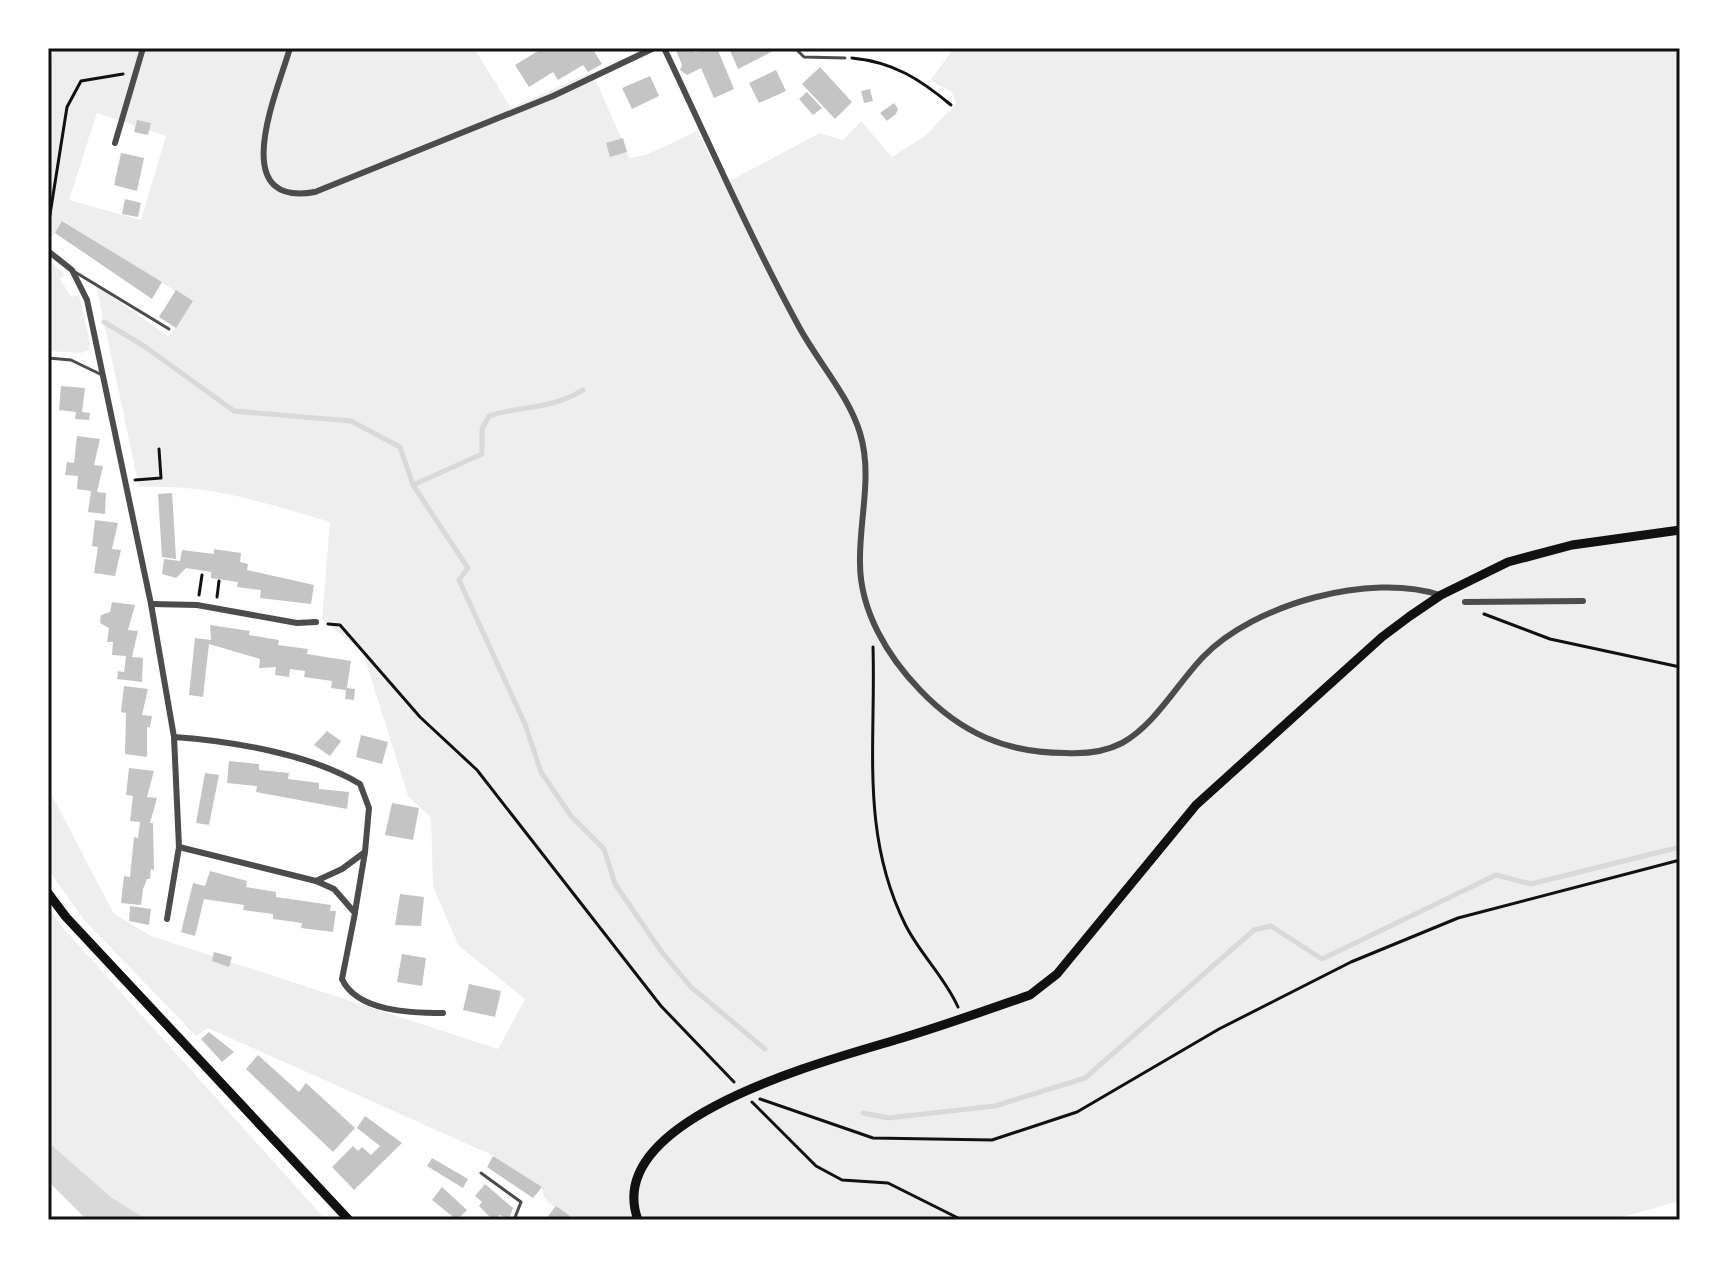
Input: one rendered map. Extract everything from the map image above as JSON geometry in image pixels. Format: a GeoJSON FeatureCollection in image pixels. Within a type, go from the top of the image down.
{"type":"FeatureCollection","features":[{"type":"Feature","properties":{"kind":"main road"},"geometry":{"type":"LineString","coordinates":[[638,1220],[635,1185],[646,1160],[678,1131],[742,1093],[819,1063],[1030,995],[1057,974],[1204,796],[1382,637],[1441,595],[1488,571],[1532,555],[1648,532],[1680,530]]}},
{"type":"Feature","properties":{"kind":"main road"},"geometry":{"type":"LineString","coordinates":[[48,893],[84,937],[349,1220]]}},
{"type":"Feature","properties":{"kind":"street"},"geometry":{"type":"LineString","coordinates":[[115,143],[143,48]]}},
{"type":"Feature","properties":{"kind":"street"},"geometry":{"type":"LineString","coordinates":[[290,48],[269,120],[262,163],[270,181],[300,195],[315,192],[539,102],[654,48]]}},
{"type":"Feature","properties":{"kind":"street"},"geometry":{"type":"LineString","coordinates":[[664,48],[797,323],[850,410],[860,433],[866,467],[861,581],[872,619],[915,685],[961,726],[999,745],[1021,751],[1101,751],[1127,740],[1219,642],[1257,621],[1308,600],[1348,591],[1408,586],[1441,595]]}},
{"type":"Feature","properties":{"kind":"street"},"geometry":{"type":"LineString","coordinates":[[48,251],[72,270],[87,300],[100,374],[151,604],[174,737],[179,847],[167,919]]}},
{"type":"Feature","properties":{"kind":"street"},"geometry":{"type":"LineString","coordinates":[[1465,602],[1583,601]]}},
{"type":"Feature","properties":{"kind":"street"},"geometry":{"type":"LineString","coordinates":[[151,604],[197,605],[297,623],[316,622]]}},
{"type":"Feature","properties":{"kind":"street"},"geometry":{"type":"LineString","coordinates":[[174,737],[212,739],[252,748],[346,775],[360,784],[367,797],[365,852],[342,979],[346,989],[363,1001],[412,1013],[443,1013]]}},
{"type":"Feature","properties":{"kind":"street"},"geometry":{"type":"LineString","coordinates":[[179,847],[316,881],[334,889],[355,913]]}},
{"type":"Feature","properties":{"kind":"street"},"geometry":{"type":"LineString","coordinates":[[316,881],[342,869],[365,852]]}},
{"type":"Feature","properties":{"kind":"lane"},"geometry":{"type":"LineString","coordinates":[[795,48],[804,57],[845,58]]}},
{"type":"Feature","properties":{"kind":"lane"},"geometry":{"type":"LineString","coordinates":[[72,270],[169,329]]}},
{"type":"Feature","properties":{"kind":"lane"},"geometry":{"type":"LineString","coordinates":[[48,358],[71,360],[100,374]]}},
{"type":"Feature","properties":{"kind":"lane"},"geometry":{"type":"LineString","coordinates":[[481,1173],[521,1202],[514,1220]]}},
{"type":"Feature","properties":{"kind":"path"},"geometry":{"type":"LineString","coordinates":[[845,58],[878,60],[906,72],[951,105]]}},
{"type":"Feature","properties":{"kind":"path"},"geometry":{"type":"LineString","coordinates":[[48,227],[67,107],[81,81],[106,75],[135,74]]}},
{"type":"Feature","properties":{"kind":"path"},"geometry":{"type":"LineString","coordinates":[[124,481],[161,478],[159,449]]}},
{"type":"Feature","properties":{"kind":"path"},"geometry":{"type":"LineString","coordinates":[[197,605],[202,575]]}},
{"type":"Feature","properties":{"kind":"path"},"geometry":{"type":"LineString","coordinates":[[215,608],[219,581]]}},
{"type":"Feature","properties":{"kind":"path"},"geometry":{"type":"LineString","coordinates":[[1465,602],[1510,627],[1550,639],[1680,667]]}},
{"type":"Feature","properties":{"kind":"path"},"geometry":{"type":"LineString","coordinates":[[872,619],[871,797],[876,841],[905,924],[954,998],[963,1018]]}},
{"type":"Feature","properties":{"kind":"path"},"geometry":{"type":"LineString","coordinates":[[316,622],[340,625],[420,717],[477,770],[661,1006],[816,1166],[842,1180],[888,1183],[962,1220]]}},
{"type":"Feature","properties":{"kind":"path"},"geometry":{"type":"LineString","coordinates":[[742,1093],[873,1138],[992,1140],[1077,1112],[1219,1029],[1351,962],[1458,918],[1680,860]]}},
{"type":"Feature","properties":{"kind":"shaded area"},"geometry":{"type":"Polygon","coordinates":[[[54,48],[474,48],[511,108],[592,72],[630,158],[646,155],[697,131],[724,184],[820,133],[843,140],[861,121],[892,157],[925,136],[956,104],[952,92],[930,81],[954,48],[1680,48],[1680,1201],[1611,1220],[568,1220],[544,1197],[542,1188],[492,1155],[208,1028],[196,1036],[84,920],[48,869],[48,788],[114,914],[151,936],[498,1049],[525,999],[458,945],[433,886],[431,818],[408,796],[363,652],[322,619],[330,522],[213,491],[139,487],[96,285],[169,337],[193,302],[63,221],[53,236],[48,233],[48,75],[54,48]],[[97,113],[69,200],[141,220],[166,136],[97,113]]]}},
{"type":"Feature","properties":{"kind":"shaded area"},"geometry":{"type":"Polygon","coordinates":[[[48,259],[65,274],[60,279],[71,297],[79,295],[89,350],[81,353],[48,351],[48,259]]]}},
{"type":"Feature","properties":{"kind":"shaded area"},"geometry":{"type":"Polygon","coordinates":[[[48,907],[64,929],[326,1220],[148,1220],[112,1198],[48,1142],[48,907]]]}},
{"type":"Feature","properties":{"kind":"shaded area"},"geometry":{"type":"Polygon","coordinates":[[[48,1142],[112,1198],[148,1220],[89,1220],[83,1216],[48,1181],[48,1142]]]}},
{"type":"Feature","properties":{"kind":"building"},"geometry":{"type":"Polygon","coordinates":[[[543,48],[592,48],[602,64],[588,72],[583,65],[558,80],[553,72],[529,87],[515,65],[543,48]]]}},
{"type":"Feature","properties":{"kind":"building"},"geometry":{"type":"Polygon","coordinates":[[[675,48],[692,48],[694,52],[717,48],[734,89],[714,98],[701,68],[687,75],[680,70],[682,65],[675,48]]]}},
{"type":"Feature","properties":{"kind":"building"},"geometry":{"type":"Polygon","coordinates":[[[729,48],[772,48],[773,51],[738,69],[729,48]]]}},
{"type":"Feature","properties":{"kind":"building"},"geometry":{"type":"Polygon","coordinates":[[[820,67],[852,102],[835,119],[802,84],[820,67]]]}},
{"type":"Feature","properties":{"kind":"building"},"geometry":{"type":"Polygon","coordinates":[[[776,70],[786,91],[759,103],[749,83],[776,70]]]}},
{"type":"Feature","properties":{"kind":"building"},"geometry":{"type":"Polygon","coordinates":[[[650,76],[659,96],[632,109],[622,88],[650,76]]]}},
{"type":"Feature","properties":{"kind":"building"},"geometry":{"type":"Polygon","coordinates":[[[870,89],[873,101],[864,103],[861,91],[870,89]]]}},
{"type":"Feature","properties":{"kind":"building"},"geometry":{"type":"Polygon","coordinates":[[[807,92],[822,108],[813,115],[799,99],[807,92]]]}},
{"type":"Feature","properties":{"kind":"building"},"geometry":{"type":"Polygon","coordinates":[[[894,103],[898,109],[887,121],[880,113],[894,103]]]}},
{"type":"Feature","properties":{"kind":"building"},"geometry":{"type":"Polygon","coordinates":[[[137,120],[151,123],[148,135],[134,132],[137,120]]]}},
{"type":"Feature","properties":{"kind":"building"},"geometry":{"type":"Polygon","coordinates":[[[623,138],[627,152],[610,157],[606,143],[623,138]]]}},
{"type":"Feature","properties":{"kind":"building"},"geometry":{"type":"Polygon","coordinates":[[[121,153],[144,158],[137,191],[114,185],[121,153]]]}},
{"type":"Feature","properties":{"kind":"building"},"geometry":{"type":"Polygon","coordinates":[[[125,199],[141,203],[138,217],[122,214],[125,199]]]}},
{"type":"Feature","properties":{"kind":"building"},"geometry":{"type":"Polygon","coordinates":[[[62,221],[162,282],[152,299],[55,233],[62,221]]]}},
{"type":"Feature","properties":{"kind":"building"},"geometry":{"type":"Polygon","coordinates":[[[176,290],[193,301],[176,328],[159,317],[176,290]]]}},
{"type":"Feature","properties":{"kind":"building"},"geometry":{"type":"Polygon","coordinates":[[[61,386],[85,388],[82,412],[90,413],[89,420],[75,419],[76,412],[59,410],[61,386]]]}},
{"type":"Feature","properties":{"kind":"building"},"geometry":{"type":"Polygon","coordinates":[[[77,436],[100,439],[94,465],[103,466],[97,492],[106,493],[105,514],[88,512],[91,491],[77,489],[78,476],[65,475],[67,462],[74,463],[77,436]]]}},
{"type":"Feature","properties":{"kind":"building"},"geometry":{"type":"Polygon","coordinates":[[[172,493],[176,559],[162,557],[158,494],[172,493]]]}},
{"type":"Feature","properties":{"kind":"building"},"geometry":{"type":"Polygon","coordinates":[[[95,520],[118,523],[112,549],[121,550],[115,576],[94,573],[98,547],[92,546],[95,520]]]}},
{"type":"Feature","properties":{"kind":"building"},"geometry":{"type":"Polygon","coordinates":[[[214,549],[241,553],[240,562],[248,564],[247,570],[314,585],[311,604],[260,598],[261,590],[237,587],[238,582],[211,578],[211,572],[186,568],[176,578],[162,574],[164,559],[180,561],[182,550],[214,554],[214,549]]]}},
{"type":"Feature","properties":{"kind":"building"},"geometry":{"type":"Polygon","coordinates":[[[112,602],[135,605],[128,630],[138,631],[132,657],[143,658],[142,682],[117,679],[118,671],[124,672],[126,656],[112,655],[113,642],[107,642],[109,628],[100,623],[101,615],[110,612],[112,602]]]}},
{"type":"Feature","properties":{"kind":"building"},"geometry":{"type":"Polygon","coordinates":[[[210,625],[250,631],[249,635],[279,640],[278,645],[308,649],[307,654],[351,661],[347,688],[355,689],[354,700],[345,699],[346,690],[331,688],[332,681],[304,677],[305,671],[290,669],[289,677],[275,675],[276,667],[259,668],[260,659],[209,644],[203,697],[189,695],[195,638],[211,640],[210,625]]]}},
{"type":"Feature","properties":{"kind":"building"},"geometry":{"type":"Polygon","coordinates":[[[124,686],[148,689],[142,715],[152,716],[150,727],[147,727],[147,757],[125,754],[126,713],[121,712],[124,686]]]}},
{"type":"Feature","properties":{"kind":"building"},"geometry":{"type":"Polygon","coordinates":[[[327,731],[341,741],[330,756],[314,745],[327,731]]]}},
{"type":"Feature","properties":{"kind":"building"},"geometry":{"type":"Polygon","coordinates":[[[361,735],[388,742],[382,764],[356,757],[361,735]]]}},
{"type":"Feature","properties":{"kind":"building"},"geometry":{"type":"Polygon","coordinates":[[[229,761],[259,764],[259,770],[289,773],[288,779],[319,783],[319,789],[349,792],[347,809],[256,792],[257,786],[227,783],[229,761]]]}},
{"type":"Feature","properties":{"kind":"building"},"geometry":{"type":"Polygon","coordinates":[[[129,768],[154,771],[147,797],[157,798],[150,823],[153,823],[154,870],[151,869],[150,879],[147,879],[143,889],[141,905],[121,903],[124,876],[130,877],[134,837],[138,838],[140,822],[130,821],[133,796],[126,795],[129,768]]]}},
{"type":"Feature","properties":{"kind":"building"},"geometry":{"type":"Polygon","coordinates":[[[205,773],[219,775],[209,825],[196,823],[205,773]]]}},
{"type":"Feature","properties":{"kind":"building"},"geometry":{"type":"Polygon","coordinates":[[[392,803],[419,808],[413,840],[385,835],[392,803]]]}},
{"type":"Feature","properties":{"kind":"building"},"geometry":{"type":"Polygon","coordinates":[[[210,871],[247,881],[246,887],[276,892],[276,897],[331,905],[330,911],[336,911],[333,932],[301,928],[302,923],[273,919],[273,914],[243,910],[244,905],[204,899],[195,936],[181,932],[193,883],[205,886],[210,871]]]}},
{"type":"Feature","properties":{"kind":"building"},"geometry":{"type":"Polygon","coordinates":[[[400,894],[424,897],[421,926],[395,925],[400,894]]]}},
{"type":"Feature","properties":{"kind":"building"},"geometry":{"type":"Polygon","coordinates":[[[130,906],[151,909],[149,925],[129,921],[130,906]]]}},
{"type":"Feature","properties":{"kind":"building"},"geometry":{"type":"Polygon","coordinates":[[[214,952],[232,957],[229,967],[212,961],[214,952]]]}},
{"type":"Feature","properties":{"kind":"building"},"geometry":{"type":"Polygon","coordinates":[[[402,954],[426,958],[422,986],[397,982],[402,954]]]}},
{"type":"Feature","properties":{"kind":"building"},"geometry":{"type":"Polygon","coordinates":[[[469,984],[501,991],[495,1017],[463,1010],[469,984]]]}},
{"type":"Feature","properties":{"kind":"building"},"geometry":{"type":"Polygon","coordinates":[[[209,1032],[234,1052],[222,1062],[201,1039],[209,1032]]]}},
{"type":"Feature","properties":{"kind":"building"},"geometry":{"type":"Polygon","coordinates":[[[258,1055],[299,1092],[306,1083],[355,1128],[333,1152],[246,1069],[258,1055]]]}},
{"type":"Feature","properties":{"kind":"building"},"geometry":{"type":"Polygon","coordinates":[[[365,1116],[402,1143],[354,1190],[332,1167],[353,1146],[358,1151],[362,1147],[371,1155],[380,1146],[357,1128],[365,1116]]]}},
{"type":"Feature","properties":{"kind":"building"},"geometry":{"type":"Polygon","coordinates":[[[493,1156],[542,1187],[533,1198],[487,1167],[493,1156]]]}},
{"type":"Feature","properties":{"kind":"building"},"geometry":{"type":"Polygon","coordinates":[[[432,1158],[468,1179],[463,1188],[427,1166],[432,1158]]]}},
{"type":"Feature","properties":{"kind":"building"},"geometry":{"type":"Polygon","coordinates":[[[485,1184],[513,1208],[509,1219],[500,1215],[493,1220],[479,1206],[482,1202],[475,1196],[485,1184]]]}},
{"type":"Feature","properties":{"kind":"building"},"geometry":{"type":"Polygon","coordinates":[[[442,1187],[467,1210],[457,1220],[432,1200],[442,1187]]]}},
{"type":"Feature","properties":{"kind":"building"},"geometry":{"type":"Polygon","coordinates":[[[556,1206],[570,1216],[567,1220],[545,1220],[556,1206]]]}},
{"type":"Feature","properties":{"kind":"waterway"},"geometry":{"type":"LineString","coordinates":[[104,322],[144,346],[234,411],[351,421],[400,447],[413,485],[468,568],[459,580],[525,724],[541,772],[571,816],[604,849],[615,884],[661,951],[691,987],[765,1049]]}},
{"type":"Feature","properties":{"kind":"waterway"},"geometry":{"type":"LineString","coordinates":[[413,485],[482,454],[482,429],[489,416],[558,401],[583,390]]}},
{"type":"Feature","properties":{"kind":"waterway"},"geometry":{"type":"LineString","coordinates":[[863,1113],[888,1118],[995,1106],[1085,1078],[1254,930],[1271,926],[1322,959],[1496,875],[1531,884],[1680,847]]}}]}
